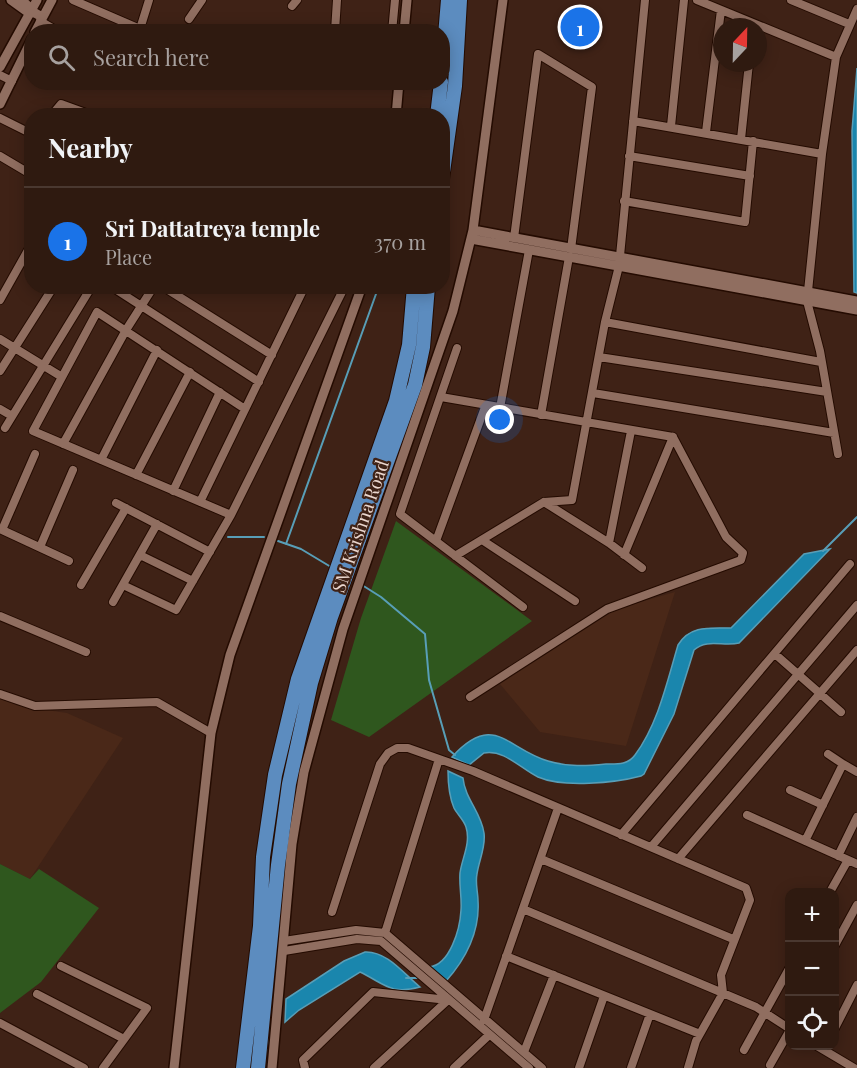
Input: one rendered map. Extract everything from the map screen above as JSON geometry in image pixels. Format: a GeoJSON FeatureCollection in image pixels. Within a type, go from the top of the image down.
{"type":"FeatureCollection","features":[{"type":"Feature","properties":{"kind":"highway"},"geometry":{"type":"LineString","coordinates":[[448,0],[449,24]]}},
{"type":"Feature","properties":{"kind":"highway"},"geometry":{"type":"LineString","coordinates":[[450,122],[455,86],[450,50],[460,0]]}},
{"type":"Feature","properties":{"kind":"highway"},"geometry":{"type":"LineString","coordinates":[[438,108],[440,90]]}},
{"type":"Feature","properties":{"kind":"highway","name":"SM Krishna Road"},"geometry":{"type":"LineString","coordinates":[[369,516],[409,345],[413,294]]}},
{"type":"Feature","properties":{"kind":"highway","name":"SM Krishna Road"},"geometry":{"type":"LineString","coordinates":[[243,1068],[252,998],[265,845],[275,775],[305,681],[369,516],[415,385],[423,347],[427,294]]}},
{"type":"Feature","properties":{"kind":"highway","name":"SM Krishna Road"},"geometry":{"type":"LineString","coordinates":[[258,1068],[267,998],[278,865],[305,681]]}},
{"type":"Feature","properties":{"kind":"street"},"geometry":{"type":"LineString","coordinates":[[11,0],[36,12]]}},
{"type":"Feature","properties":{"kind":"street"},"geometry":{"type":"LineString","coordinates":[[22,0],[50,24]]}},
{"type":"Feature","properties":{"kind":"street"},"geometry":{"type":"LineString","coordinates":[[36,12],[52,0]]}},
{"type":"Feature","properties":{"kind":"street"},"geometry":{"type":"LineString","coordinates":[[73,0],[128,24]]}},
{"type":"Feature","properties":{"kind":"street"},"geometry":{"type":"LineString","coordinates":[[142,24],[149,0]]}},
{"type":"Feature","properties":{"kind":"street"},"geometry":{"type":"LineString","coordinates":[[189,19],[202,0]]}},
{"type":"Feature","properties":{"kind":"street"},"geometry":{"type":"LineString","coordinates":[[335,24],[337,0]]}},
{"type":"Feature","properties":{"kind":"street"},"geometry":{"type":"LineString","coordinates":[[393,24],[395,0]]}},
{"type":"Feature","properties":{"kind":"street"},"geometry":{"type":"LineString","coordinates":[[405,24],[407,0]]}},
{"type":"Feature","properties":{"kind":"street","name":"SM Krishna Road"},"geometry":{"type":"LineString","coordinates":[[273,1068],[292,844],[304,772],[369,516],[453,311],[472,235],[503,0]]}},
{"type":"Feature","properties":{"kind":"street"},"geometry":{"type":"LineString","coordinates":[[455,556],[544,502],[572,500],[585,422],[619,262],[645,0]]}},
{"type":"Feature","properties":{"kind":"street"},"geometry":{"type":"LineString","coordinates":[[670,126],[684,0]]}},
{"type":"Feature","properties":{"kind":"street"},"geometry":{"type":"LineString","coordinates":[[697,0],[738,18]]}},
{"type":"Feature","properties":{"kind":"street"},"geometry":{"type":"LineString","coordinates":[[791,0],[849,24]]}},
{"type":"Feature","properties":{"kind":"street"},"geometry":{"type":"LineString","coordinates":[[838,454],[808,297],[822,154],[836,57],[857,9]]}},
{"type":"Feature","properties":{"kind":"street"},"geometry":{"type":"LineString","coordinates":[[706,132],[721,10]]}},
{"type":"Feature","properties":{"kind":"street"},"geometry":{"type":"LineString","coordinates":[[767,30],[836,57]]}},
{"type":"Feature","properties":{"kind":"street"},"geometry":{"type":"LineString","coordinates":[[12,81],[0,68],[24,31]]}},
{"type":"Feature","properties":{"kind":"street"},"geometry":{"type":"LineString","coordinates":[[514,238],[538,54],[592,87],[570,253],[541,415]]}},
{"type":"Feature","properties":{"kind":"street"},"geometry":{"type":"LineString","coordinates":[[0,104],[24,56]]}},
{"type":"Feature","properties":{"kind":"street"},"geometry":{"type":"LineString","coordinates":[[741,139],[748,72]]}},
{"type":"Feature","properties":{"kind":"street"},"geometry":{"type":"LineString","coordinates":[[0,75],[12,81]]}},
{"type":"Feature","properties":{"kind":"street"},"geometry":{"type":"LineString","coordinates":[[397,108],[398,90]]}},
{"type":"Feature","properties":{"kind":"street"},"geometry":{"type":"LineString","coordinates":[[58,108],[61,104],[72,108]]}},
{"type":"Feature","properties":{"kind":"street"},"geometry":{"type":"LineString","coordinates":[[0,118],[24,130]]}},
{"type":"Feature","properties":{"kind":"street"},"geometry":{"type":"LineString","coordinates":[[633,121],[822,154]]}},
{"type":"Feature","properties":{"kind":"street"},"geometry":{"type":"LineString","coordinates":[[624,201],[745,222],[753,141]]}},
{"type":"Feature","properties":{"kind":"street"},"geometry":{"type":"LineString","coordinates":[[0,156],[24,170]]}},
{"type":"Feature","properties":{"kind":"street"},"geometry":{"type":"LineString","coordinates":[[629,156],[750,176]]}},
{"type":"Feature","properties":{"kind":"street"},"geometry":{"type":"LineString","coordinates":[[472,235],[514,238],[570,253],[808,297],[857,310]]}},
{"type":"Feature","properties":{"kind":"street"},"geometry":{"type":"LineString","coordinates":[[472,235],[529,250],[570,253]]}},
{"type":"Feature","properties":{"kind":"street"},"geometry":{"type":"LineString","coordinates":[[500,408],[529,250]]}},
{"type":"Feature","properties":{"kind":"street"},"geometry":{"type":"LineString","coordinates":[[0,300],[24,257]]}},
{"type":"Feature","properties":{"kind":"street"},"geometry":{"type":"LineString","coordinates":[[0,371],[49,294]]}},
{"type":"Feature","properties":{"kind":"street"},"geometry":{"type":"LineString","coordinates":[[4,428],[87,294]]}},
{"type":"Feature","properties":{"kind":"street"},"geometry":{"type":"LineString","coordinates":[[123,294],[258,382]]}},
{"type":"Feature","properties":{"kind":"street"},"geometry":{"type":"LineString","coordinates":[[63,444],[126,330],[149,294]]}},
{"type":"Feature","properties":{"kind":"street"},"geometry":{"type":"LineString","coordinates":[[175,294],[272,355]]}},
{"type":"Feature","properties":{"kind":"street"},"geometry":{"type":"LineString","coordinates":[[200,502],[301,294]]}},
{"type":"Feature","properties":{"kind":"street"},"geometry":{"type":"LineString","coordinates":[[123,585],[176,610],[231,515],[341,294]]}},
{"type":"Feature","properties":{"kind":"street"},"geometry":{"type":"LineString","coordinates":[[174,1068],[211,733],[230,655],[359,294]]}},
{"type":"Feature","properties":{"kind":"street"},"geometry":{"type":"LineString","coordinates":[[808,297],[857,301]]}},
{"type":"Feature","properties":{"kind":"street"},"geometry":{"type":"LineString","coordinates":[[231,515],[33,431],[97,312],[246,409]]}},
{"type":"Feature","properties":{"kind":"street"},"geometry":{"type":"LineString","coordinates":[[605,322],[821,362]]}},
{"type":"Feature","properties":{"kind":"street"},"geometry":{"type":"LineString","coordinates":[[0,339],[62,377]]}},
{"type":"Feature","properties":{"kind":"street"},"geometry":{"type":"LineString","coordinates":[[457,348],[400,514],[523,607]]}},
{"type":"Feature","properties":{"kind":"street"},"geometry":{"type":"LineString","coordinates":[[101,460],[157,350]]}},
{"type":"Feature","properties":{"kind":"street"},"geometry":{"type":"LineString","coordinates":[[599,357],[827,392]]}},
{"type":"Feature","properties":{"kind":"street"},"geometry":{"type":"LineString","coordinates":[[135,475],[190,372]]}},
{"type":"Feature","properties":{"kind":"street"},"geometry":{"type":"LineString","coordinates":[[173,491],[220,392]]}},
{"type":"Feature","properties":{"kind":"street"},"geometry":{"type":"LineString","coordinates":[[593,393],[834,433]]}},
{"type":"Feature","properties":{"kind":"street"},"geometry":{"type":"LineString","coordinates":[[441,397],[485,407],[673,438]]}},
{"type":"Feature","properties":{"kind":"street"},"geometry":{"type":"LineString","coordinates":[[436,541],[485,407]]}},
{"type":"Feature","properties":{"kind":"street"},"geometry":{"type":"LineString","coordinates":[[0,409],[12,416]]}},
{"type":"Feature","properties":{"kind":"street"},"geometry":{"type":"LineString","coordinates":[[609,543],[631,431]]}},
{"type":"Feature","properties":{"kind":"street"},"geometry":{"type":"LineString","coordinates":[[624,555],[673,438]]}},
{"type":"Feature","properties":{"kind":"street"},"geometry":{"type":"LineString","coordinates":[[470,697],[607,609],[741,560],[743,553],[726,537],[673,438]]}},
{"type":"Feature","properties":{"kind":"street"},"geometry":{"type":"LineString","coordinates":[[35,454],[1,530],[69,561]]}},
{"type":"Feature","properties":{"kind":"street"},"geometry":{"type":"LineString","coordinates":[[40,548],[73,470]]}},
{"type":"Feature","properties":{"kind":"street"},"geometry":{"type":"LineString","coordinates":[[544,502],[609,543],[642,568]]}},
{"type":"Feature","properties":{"kind":"street"},"geometry":{"type":"LineString","coordinates":[[116,503],[210,552]]}},
{"type":"Feature","properties":{"kind":"street"},"geometry":{"type":"LineString","coordinates":[[81,585],[126,508]]}},
{"type":"Feature","properties":{"kind":"street"},"geometry":{"type":"LineString","coordinates":[[114,602],[157,524]]}},
{"type":"Feature","properties":{"kind":"street"},"geometry":{"type":"LineString","coordinates":[[482,540],[574,601]]}},
{"type":"Feature","properties":{"kind":"street"},"geometry":{"type":"LineString","coordinates":[[140,555],[193,581]]}},
{"type":"Feature","properties":{"kind":"street"},"geometry":{"type":"LineString","coordinates":[[621,835],[850,564]]}},
{"type":"Feature","properties":{"kind":"street"},"geometry":{"type":"LineString","coordinates":[[651,847],[857,605]]}},
{"type":"Feature","properties":{"kind":"street"},"geometry":{"type":"LineString","coordinates":[[0,616],[86,652]]}},
{"type":"Feature","properties":{"kind":"street"},"geometry":{"type":"LineString","coordinates":[[678,859],[857,650]]}},
{"type":"Feature","properties":{"kind":"street"},"geometry":{"type":"LineString","coordinates":[[775,654],[841,712]]}},
{"type":"Feature","properties":{"kind":"street"},"geometry":{"type":"LineString","coordinates":[[0,694],[35,706],[157,702],[211,733]]}},
{"type":"Feature","properties":{"kind":"street"},"geometry":{"type":"LineString","coordinates":[[332,912],[380,764],[387,753],[397,748],[408,748],[439,759],[651,847],[749,891],[750,900],[721,975],[723,993],[700,1034],[688,1068]]}},
{"type":"Feature","properties":{"kind":"street"},"geometry":{"type":"LineString","coordinates":[[828,754],[857,772]]}},
{"type":"Feature","properties":{"kind":"street"},"geometry":{"type":"LineString","coordinates":[[385,933],[439,759]]}},
{"type":"Feature","properties":{"kind":"street"},"geometry":{"type":"LineString","coordinates":[[805,841],[843,764]]}},
{"type":"Feature","properties":{"kind":"street"},"geometry":{"type":"LineString","coordinates":[[790,790],[823,805]]}},
{"type":"Feature","properties":{"kind":"street"},"geometry":{"type":"LineString","coordinates":[[484,1020],[558,808]]}},
{"type":"Feature","properties":{"kind":"street"},"geometry":{"type":"LineString","coordinates":[[747,815],[857,864]]}},
{"type":"Feature","properties":{"kind":"street"},"geometry":{"type":"LineString","coordinates":[[838,856],[857,817]]}},
{"type":"Feature","properties":{"kind":"street"},"geometry":{"type":"LineString","coordinates":[[541,859],[733,939]]}},
{"type":"Feature","properties":{"kind":"street"},"geometry":{"type":"LineString","coordinates":[[832,888],[848,860]]}},
{"type":"Feature","properties":{"kind":"street"},"geometry":{"type":"LineString","coordinates":[[836,942],[857,905]]}},
{"type":"Feature","properties":{"kind":"street"},"geometry":{"type":"LineString","coordinates":[[523,909],[723,993],[764,1013],[785,1026]]}},
{"type":"Feature","properties":{"kind":"street"},"geometry":{"type":"LineString","coordinates":[[284,946],[356,930],[385,933],[542,1068]]}},
{"type":"Feature","properties":{"kind":"street"},"geometry":{"type":"LineString","coordinates":[[284,946],[357,939],[381,942],[529,1068]]}},
{"type":"Feature","properties":{"kind":"street"},"geometry":{"type":"LineString","coordinates":[[506,956],[700,1034]]}},
{"type":"Feature","properties":{"kind":"street"},"geometry":{"type":"LineString","coordinates":[[61,966],[147,1008],[102,1068]]}},
{"type":"Feature","properties":{"kind":"street"},"geometry":{"type":"LineString","coordinates":[[744,1050],[785,974]]}},
{"type":"Feature","properties":{"kind":"street"},"geometry":{"type":"LineString","coordinates":[[524,1052],[554,975]]}},
{"type":"Feature","properties":{"kind":"street"},"geometry":{"type":"LineString","coordinates":[[839,1020],[857,985]]}},
{"type":"Feature","properties":{"kind":"street"},"geometry":{"type":"LineString","coordinates":[[305,1068],[303,1060],[373,992],[463,1002]]}},
{"type":"Feature","properties":{"kind":"street"},"geometry":{"type":"LineString","coordinates":[[37,994],[124,1038]]}},
{"type":"Feature","properties":{"kind":"street"},"geometry":{"type":"LineString","coordinates":[[579,1068],[604,996]]}},
{"type":"Feature","properties":{"kind":"street"},"geometry":{"type":"LineString","coordinates":[[374,1068],[448,1000]]}},
{"type":"Feature","properties":{"kind":"street"},"geometry":{"type":"LineString","coordinates":[[631,1068],[651,1014]]}},
{"type":"Feature","properties":{"kind":"street"},"geometry":{"type":"LineString","coordinates":[[0,1023],[84,1068]]}},
{"type":"Feature","properties":{"kind":"street"},"geometry":{"type":"LineString","coordinates":[[454,1068],[489,1035]]}},
{"type":"Feature","properties":{"kind":"street"},"geometry":{"type":"LineString","coordinates":[[770,1065],[785,1037]]}},
{"type":"Feature","properties":{"kind":"street"},"geometry":{"type":"LineString","coordinates":[[827,1050],[854,1068]]}},
{"type":"Feature","properties":{"kind":"shaded area"},"geometry":{"type":"Polygon","coordinates":[[[675,592],[626,746],[540,732],[500,684],[616,609],[675,592]]]}},
{"type":"Feature","properties":{"kind":"shaded area"},"geometry":{"type":"Polygon","coordinates":[[[0,698],[19,706],[67,713],[123,738],[30,879],[0,864],[0,698]]]}},
{"type":"Feature","properties":{"kind":"green space"},"geometry":{"type":"Polygon","coordinates":[[[396,521],[532,621],[369,737],[331,720],[361,618],[396,521]]]}},
{"type":"Feature","properties":{"kind":"green space"},"geometry":{"type":"Polygon","coordinates":[[[0,864],[30,879],[39,869],[99,908],[41,982],[0,1013],[0,864]]]}},
{"type":"Feature","properties":{"kind":"water"},"geometry":{"type":"Polygon","coordinates":[[[857,68],[857,293],[854,292],[852,131],[857,68]]]}},
{"type":"Feature","properties":{"kind":"water"},"geometry":{"type":"Polygon","coordinates":[[[830,549],[739,643],[704,644],[694,650],[674,714],[641,776],[604,782],[561,782],[538,777],[498,754],[484,753],[469,765],[452,757],[467,743],[490,735],[500,737],[548,761],[563,764],[584,766],[629,761],[650,730],[678,645],[683,639],[688,634],[701,629],[731,628],[804,554],[830,549]]]}},
{"type":"Feature","properties":{"kind":"water"},"geometry":{"type":"Polygon","coordinates":[[[448,771],[463,778],[464,786],[480,819],[484,838],[476,877],[477,923],[465,954],[446,981],[429,967],[443,960],[459,927],[460,873],[467,839],[465,824],[451,799],[448,771]]]}},
{"type":"Feature","properties":{"kind":"water"},"geometry":{"type":"Polygon","coordinates":[[[365,952],[388,959],[420,987],[394,989],[360,972],[299,1010],[285,1022],[286,999],[344,961],[365,952]]]}},
{"type":"Feature","properties":{"kind":"waterway"},"geometry":{"type":"LineString","coordinates":[[286,544],[376,294]]}},
{"type":"Feature","properties":{"kind":"waterway"},"geometry":{"type":"LineString","coordinates":[[823,551],[857,517]]}},
{"type":"Feature","properties":{"kind":"waterway"},"geometry":{"type":"LineString","coordinates":[[228,537],[264,537]]}},
{"type":"Feature","properties":{"kind":"waterway"},"geometry":{"type":"LineString","coordinates":[[278,541],[301,549],[331,567]]}},
{"type":"Feature","properties":{"kind":"waterway"},"geometry":{"type":"LineString","coordinates":[[362,585],[381,597],[425,634],[429,680],[449,750],[455,755]]}},
{"type":"Feature","properties":{"kind":"waterway"},"geometry":{"type":"LineString","coordinates":[[406,978],[421,978]]}},
{"type":"Feature","properties":{"kind":"waterway"},"geometry":{"type":"LineString","coordinates":[[266,1053],[271,1032]]}},
{"type":"Feature","properties":{"kind":"place","name":"Sri Dattatreya temple"},"geometry":{"type":"Point","coordinates":[580,27]}}]}
